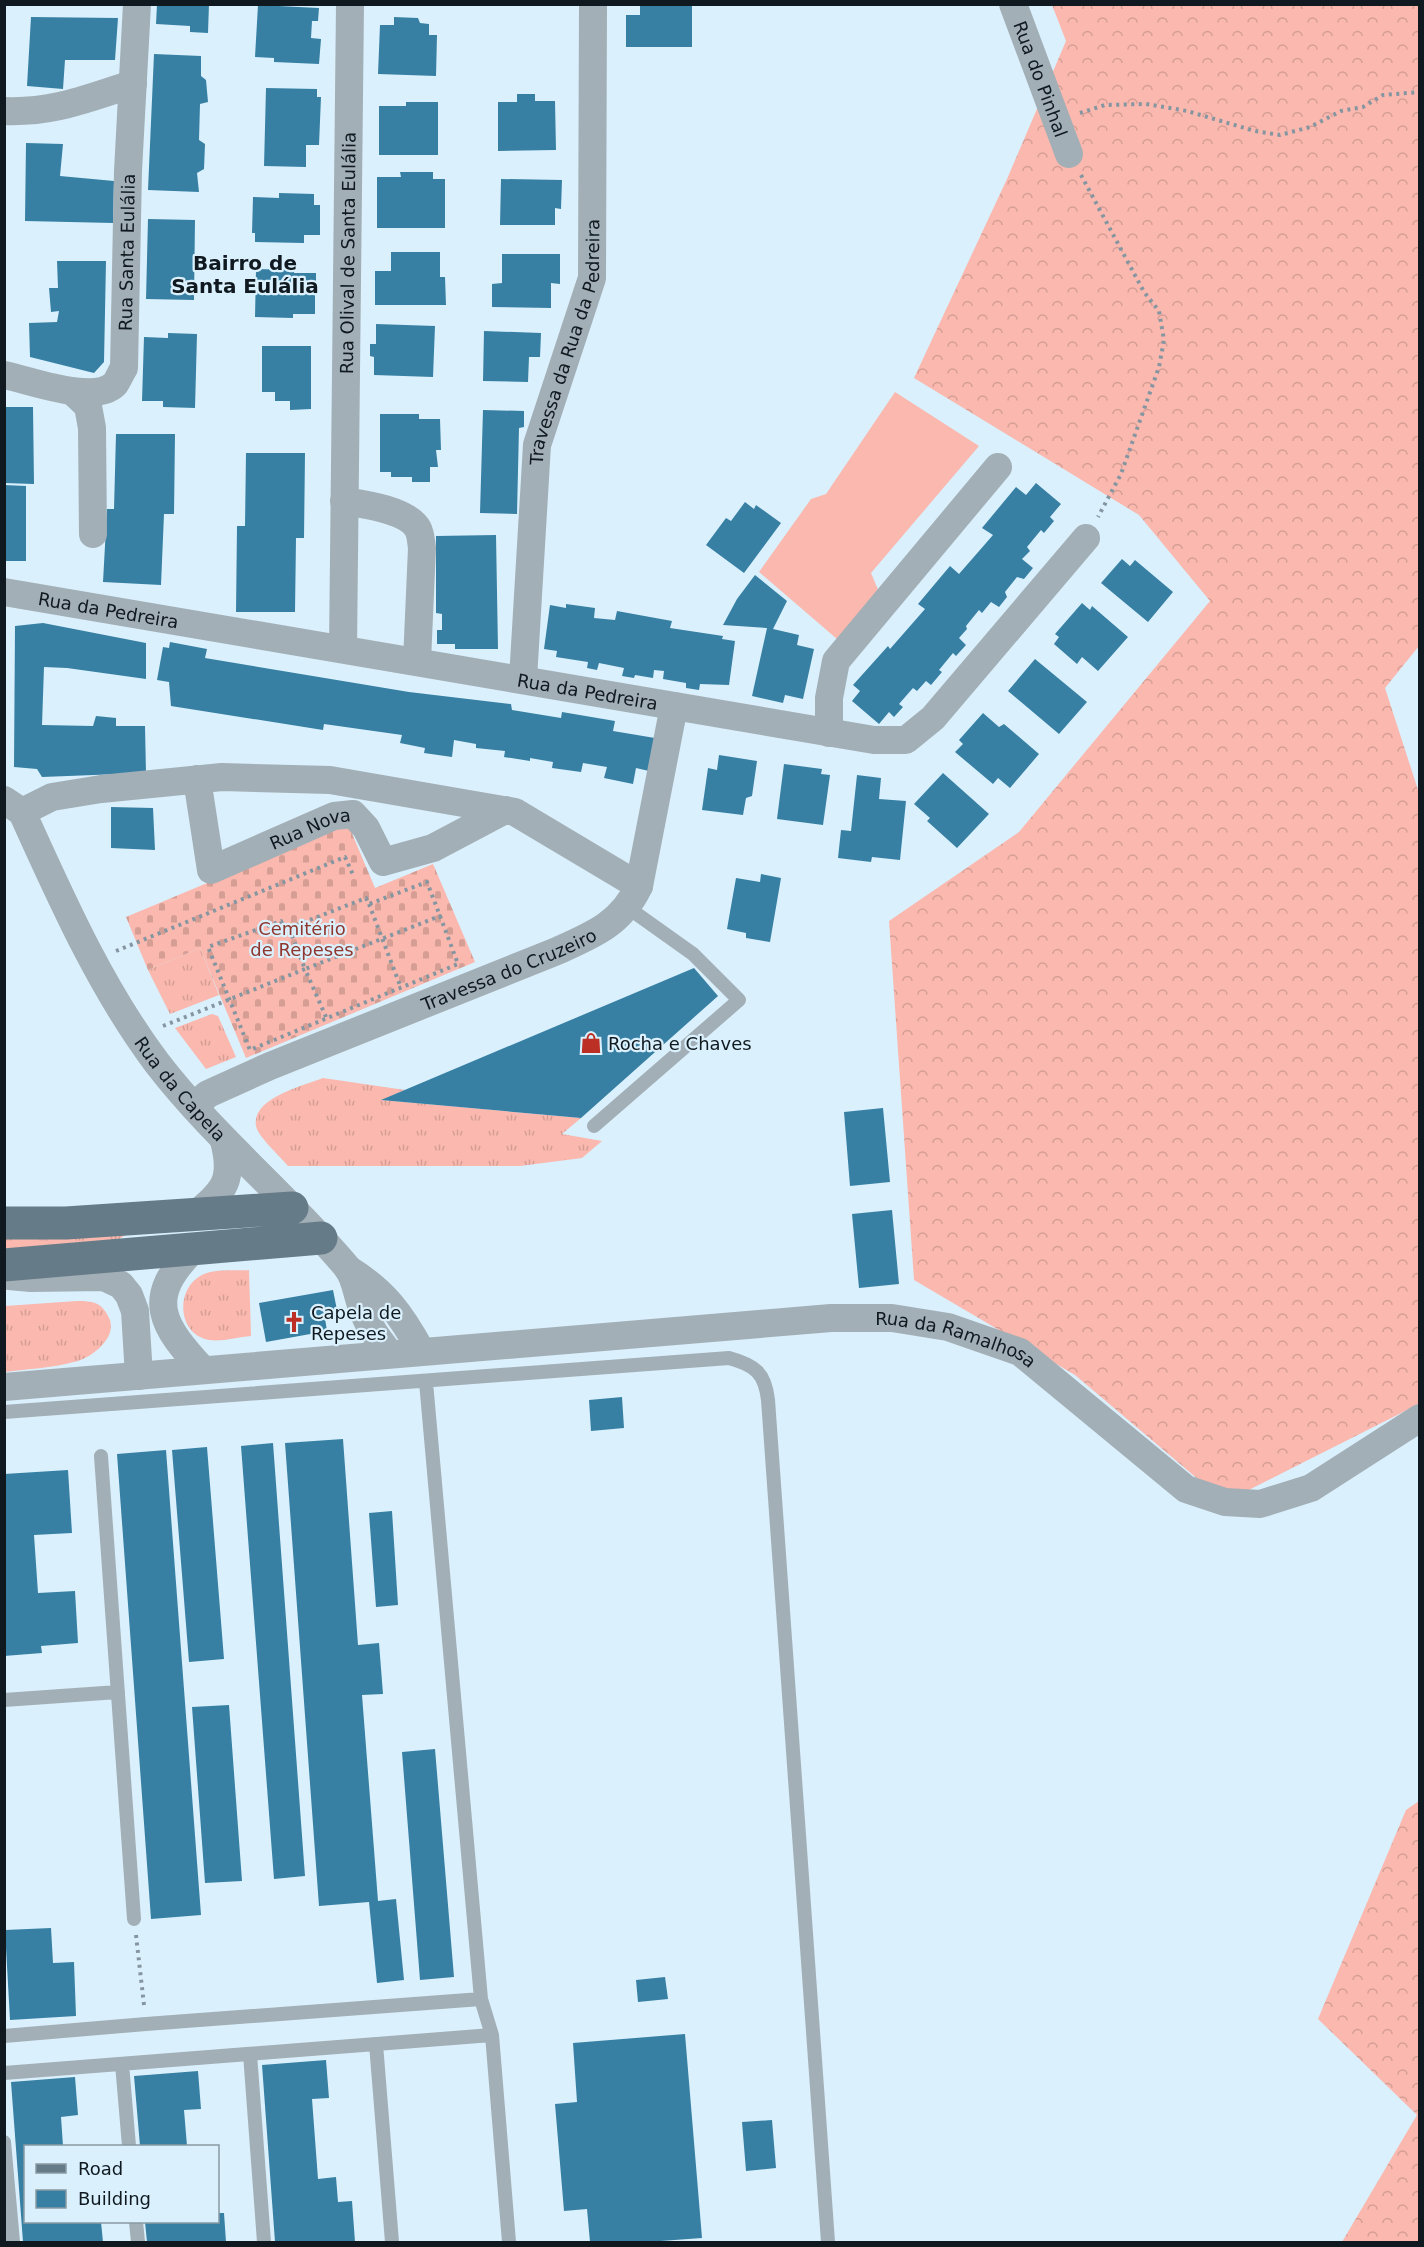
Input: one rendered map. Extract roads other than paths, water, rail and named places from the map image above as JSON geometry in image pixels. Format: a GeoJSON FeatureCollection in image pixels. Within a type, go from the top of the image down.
{"type":"FeatureCollection","features":[{"type":"Feature","properties":{"kind":"main road"},"geometry":{"type":"LineString","coordinates":[[4,1223],[66,1223],[196,1214],[304,1220]]}},
{"type":"Feature","properties":{"kind":"main road"},"geometry":{"type":"LineString","coordinates":[[4,1265],[194,1250],[304,1220]]}},
{"type":"Feature","properties":{"kind":"street","name":"Rua Santa Eulália"},"geometry":{"type":"LineString","coordinates":[[4,375],[73,392],[94,393],[114,385],[124,368],[128,171],[137,4]]}},
{"type":"Feature","properties":{"kind":"street","name":"Rua Olival de Santa Eulália"},"geometry":{"type":"LineString","coordinates":[[343,649],[350,4]]}},
{"type":"Feature","properties":{"kind":"street","name":"Travessa da Rua da Pedreira"},"geometry":{"type":"LineString","coordinates":[[523,679],[537,445],[592,278],[593,4]]}},
{"type":"Feature","properties":{"kind":"street","name":"Rua do Pinhal"},"geometry":{"type":"LineString","coordinates":[[1013,4],[1066,144]]}},
{"type":"Feature","properties":{"kind":"street"},"geometry":{"type":"LineString","coordinates":[[4,111],[65,106],[133,84]]}},
{"type":"Feature","properties":{"kind":"street"},"geometry":{"type":"LineString","coordinates":[[73,392],[88,406],[92,428],[93,534]]}},
{"type":"Feature","properties":{"kind":"street"},"geometry":{"type":"LineString","coordinates":[[829,733],[829,698],[836,661],[998,467]]}},
{"type":"Feature","properties":{"kind":"street"},"geometry":{"type":"LineString","coordinates":[[344,501],[375,506],[400,515],[414,523],[420,531],[422,548],[417,662]]}},
{"type":"Feature","properties":{"kind":"street","name":"Rua da Pedreira"},"geometry":{"type":"LineString","coordinates":[[4,592],[829,733],[874,740],[906,740],[933,718],[1086,538]]}},
{"type":"Feature","properties":{"kind":"street"},"geometry":{"type":"LineString","coordinates":[[13,806],[101,789],[197,779],[222,777],[330,780],[515,812],[633,896],[674,706]]}},
{"type":"Feature","properties":{"kind":"street","name":"Rua Nova"},"geometry":{"type":"LineString","coordinates":[[197,779],[211,870],[334,816],[353,814],[366,828],[383,862],[433,848],[505,810]]}},
{"type":"Feature","properties":{"kind":"street","name":"Rua da Capela"},"geometry":{"type":"LineString","coordinates":[[13,806],[93,961],[139,1036],[158,1063],[224,1141],[304,1220],[348,1269],[362,1310],[374,1335],[390,1354]]}},
{"type":"Feature","properties":{"kind":"street","name":"Travessa do Cruzeiro"},"geometry":{"type":"LineString","coordinates":[[194,1106],[208,1094],[270,1066],[597,933],[633,896]]}},
{"type":"Feature","properties":{"kind":"street"},"geometry":{"type":"LineString","coordinates":[[196,1214],[217,1197],[225,1185],[229,1173],[224,1141]]}},
{"type":"Feature","properties":{"kind":"street"},"geometry":{"type":"LineString","coordinates":[[116,1255],[148,1236],[287,1225],[304,1220]]}},
{"type":"Feature","properties":{"kind":"street"},"geometry":{"type":"LineString","coordinates":[[194,1250],[178,1264],[168,1281],[162,1301],[164,1317],[183,1349],[203,1370]]}},
{"type":"Feature","properties":{"kind":"street"},"geometry":{"type":"LineString","coordinates":[[348,1269],[370,1282],[389,1300],[406,1323],[420,1351]]}},
{"type":"Feature","properties":{"kind":"street"},"geometry":{"type":"LineString","coordinates":[[4,1275],[31,1278],[104,1277],[121,1285],[129,1295],[135,1311],[139,1376]]}},
{"type":"Feature","properties":{"kind":"street","name":"Rua da Ramalhosa"},"geometry":{"type":"LineString","coordinates":[[4,1387],[831,1318],[892,1318],[948,1327],[1020,1352],[1186,1489],[1225,1502],[1260,1504],[1311,1488],[1419,1418]]}},
{"type":"Feature","properties":{"kind":"lane"},"geometry":{"type":"LineString","coordinates":[[594,1126],[739,1000],[633,896]]}},
{"type":"Feature","properties":{"kind":"lane"},"geometry":{"type":"LineString","coordinates":[[4,1412],[729,1358],[745,1362],[759,1372],[766,1385],[828,2242]]}},
{"type":"Feature","properties":{"kind":"lane"},"geometry":{"type":"LineString","coordinates":[[426,1382],[481,1999],[492,2035],[509,2242]]}},
{"type":"Feature","properties":{"kind":"lane"},"geometry":{"type":"LineString","coordinates":[[101,1456],[134,1920]]}},
{"type":"Feature","properties":{"kind":"lane"},"geometry":{"type":"LineString","coordinates":[[4,1700],[118,1692]]}},
{"type":"Feature","properties":{"kind":"lane"},"geometry":{"type":"LineString","coordinates":[[4,2036],[481,1999]]}},
{"type":"Feature","properties":{"kind":"lane"},"geometry":{"type":"LineString","coordinates":[[4,2073],[492,2035]]}},
{"type":"Feature","properties":{"kind":"lane"},"geometry":{"type":"LineString","coordinates":[[376,2044],[393,2242]]}},
{"type":"Feature","properties":{"kind":"lane"},"geometry":{"type":"LineString","coordinates":[[250,2054],[264,2242]]}},
{"type":"Feature","properties":{"kind":"lane"},"geometry":{"type":"LineString","coordinates":[[122,2064],[129,2145]]}},
{"type":"Feature","properties":{"kind":"lane"},"geometry":{"type":"LineString","coordinates":[[4,2142],[13,2242]]}},
{"type":"Feature","properties":{"kind":"lane"},"geometry":{"type":"LineString","coordinates":[[136,2223],[138,2242]]}},
{"type":"Feature","properties":{"kind":"place","name":"Rocha e Chaves"},"geometry":{"type":"Point","coordinates":[591,1043]}},
{"type":"Feature","properties":{"kind":"place","name":"Capela de Repeses"},"geometry":{"type":"Point","coordinates":[294,1322]}},
{"type":"Feature","properties":{"kind":"district","name":"Bairro de Santa Eulália"},"geometry":{"type":"Point","coordinates":[245,274]}},
{"type":"Feature","properties":{"kind":"park label","name":"Cemitério de Repeses"},"geometry":{"type":"Point","coordinates":[302,938]}}]}
